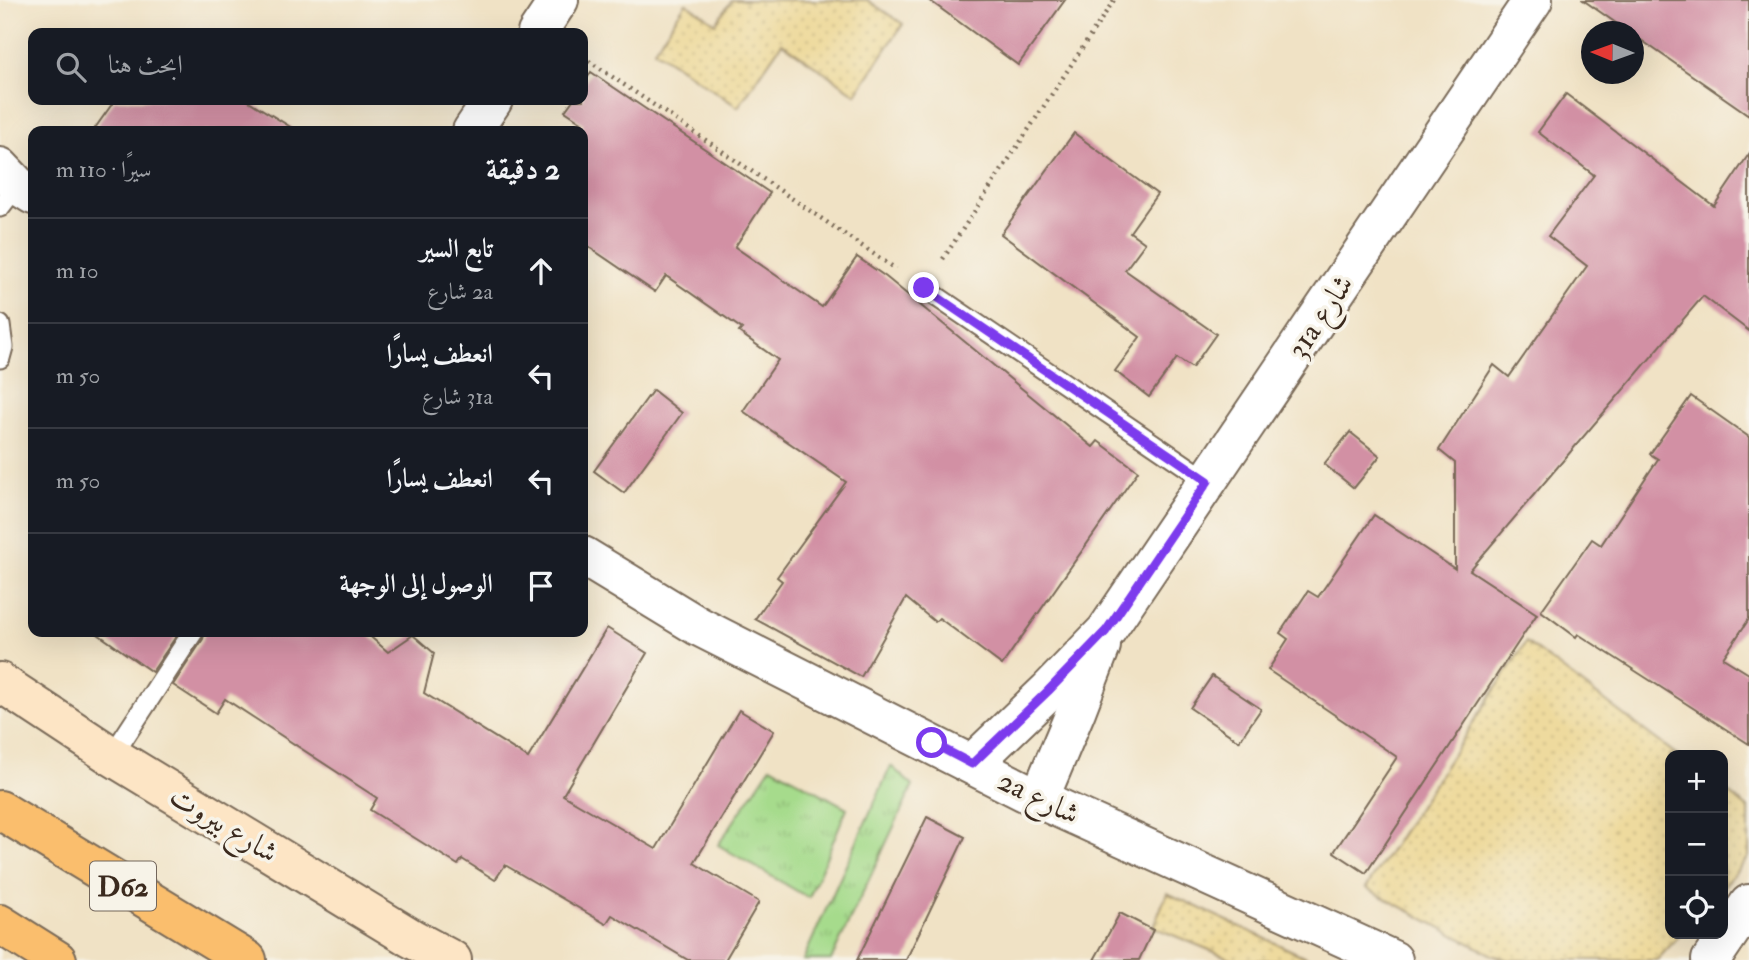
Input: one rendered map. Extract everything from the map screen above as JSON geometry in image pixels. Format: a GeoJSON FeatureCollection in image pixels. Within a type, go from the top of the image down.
{"type":"FeatureCollection","features":[{"type":"Feature","properties":{"kind":"main road","name":"شارع بيروت"},"geometry":{"type":"LineString","coordinates":[[0,682],[112,756],[411,938],[452,960]]}},
{"type":"Feature","properties":{"kind":"main road","name":"D62"},"geometry":{"type":"LineString","coordinates":[[0,810],[247,960]]}},
{"type":"Feature","properties":{"kind":"main road"},"geometry":{"type":"LineString","coordinates":[[0,924],[57,960]]}},
{"type":"Feature","properties":{"kind":"street"},"geometry":{"type":"LineString","coordinates":[[540,28],[559,0]]}},
{"type":"Feature","properties":{"kind":"street","name":"31a شارع"},"geometry":{"type":"LineString","coordinates":[[972,764],[1106,631],[1533,0]]}},
{"type":"Feature","properties":{"kind":"street"},"geometry":{"type":"LineString","coordinates":[[475,126],[490,105]]}},
{"type":"Feature","properties":{"kind":"street","name":"2a شارع"},"geometry":{"type":"LineString","coordinates":[[588,559],[698,625],[1039,799],[1393,960]]}},
{"type":"Feature","properties":{"kind":"street","name":"31a شارع"},"geometry":{"type":"LineString","coordinates":[[1039,799],[1106,631]]}},
{"type":"Feature","properties":{"kind":"street"},"geometry":{"type":"LineString","coordinates":[[1711,960],[1749,904]]}},
{"type":"Feature","properties":{"kind":"lane"},"geometry":{"type":"LineString","coordinates":[[924,288],[1208,481]]}},
{"type":"Feature","properties":{"kind":"lane"},"geometry":{"type":"LineString","coordinates":[[0,325],[3,347],[0,358]]}},
{"type":"Feature","properties":{"kind":"lane"},"geometry":{"type":"LineString","coordinates":[[112,756],[190,637]]}},
{"type":"Feature","properties":{"kind":"path"},"geometry":{"type":"LineString","coordinates":[[588,60],[924,288],[1114,0]]}},
{"type":"Feature","properties":{"kind":"green space"},"geometry":{"type":"Polygon","coordinates":[[[771,766],[847,808],[809,898],[718,845],[771,766]]]}},
{"type":"Feature","properties":{"kind":"green space"},"geometry":{"type":"Polygon","coordinates":[[[891,766],[913,786],[831,960],[803,960],[891,766]]]}},
{"type":"Feature","properties":{"kind":"sand"},"geometry":{"type":"Polygon","coordinates":[[[732,0],[867,0],[903,24],[856,94],[782,43],[738,107],[654,50],[686,3],[716,23],[732,0]]]}},
{"type":"Feature","properties":{"kind":"sand"},"geometry":{"type":"Polygon","coordinates":[[[1526,642],[1670,750],[1665,750],[1665,939],[1676,939],[1657,960],[1509,960],[1492,955],[1366,888],[1526,642]]]}},
{"type":"Feature","properties":{"kind":"sand"},"geometry":{"type":"Polygon","coordinates":[[[1728,793],[1749,809],[1749,857],[1728,881],[1728,793]]]}},
{"type":"Feature","properties":{"kind":"sand"},"geometry":{"type":"Polygon","coordinates":[[[1167,893],[1312,960],[1234,960],[1153,927],[1167,893]]]}},
{"type":"Feature","properties":{"kind":"building"},"geometry":{"type":"Polygon","coordinates":[[[929,0],[1065,0],[1018,65],[929,0]]]}},
{"type":"Feature","properties":{"kind":"building"},"geometry":{"type":"Polygon","coordinates":[[[1583,0],[1749,0],[1749,115],[1644,42],[1644,21],[1613,21],[1583,0]]]}},
{"type":"Feature","properties":{"kind":"building"},"geometry":{"type":"Polygon","coordinates":[[[591,72],[770,193],[735,247],[822,307],[857,257],[886,277],[1093,447],[1098,441],[1138,471],[1002,665],[939,618],[935,622],[906,598],[861,677],[755,619],[782,581],[777,577],[846,482],[743,411],[778,360],[739,332],[742,329],[666,276],[655,292],[588,246],[588,126],[583,126],[583,123],[565,111],[569,105],[588,105],[588,77],[591,72]]]}},
{"type":"Feature","properties":{"kind":"building"},"geometry":{"type":"Polygon","coordinates":[[[1566,94],[1714,206],[1749,154],[1749,331],[1703,296],[1470,570],[1537,614],[1366,873],[1334,852],[1397,757],[1268,670],[1288,639],[1280,633],[1308,591],[1318,597],[1374,515],[1455,569],[1455,463],[1439,450],[1494,365],[1509,377],[1587,266],[1548,236],[1594,175],[1538,132],[1566,94]]]}},
{"type":"Feature","properties":{"kind":"building"},"geometry":{"type":"Polygon","coordinates":[[[111,105],[255,105],[289,126],[97,126],[111,105]]]}},
{"type":"Feature","properties":{"kind":"building"},"geometry":{"type":"Polygon","coordinates":[[[1074,133],[1157,194],[1130,232],[1145,243],[1125,270],[1216,334],[1192,368],[1177,358],[1149,397],[1115,371],[1140,337],[1001,234],[1074,133]]]}},
{"type":"Feature","properties":{"kind":"building"},"geometry":{"type":"Polygon","coordinates":[[[653,390],[682,413],[624,493],[594,471],[653,390]]]}},
{"type":"Feature","properties":{"kind":"building"},"geometry":{"type":"Polygon","coordinates":[[[1691,396],[1749,437],[1749,619],[1723,658],[1749,674],[1749,744],[1578,634],[1576,637],[1541,611],[1592,539],[1601,545],[1658,459],[1650,454],[1691,396]]]}},
{"type":"Feature","properties":{"kind":"building"},"geometry":{"type":"Polygon","coordinates":[[[1350,432],[1380,456],[1354,488],[1324,464],[1350,432]]]}},
{"type":"Feature","properties":{"kind":"building"},"geometry":{"type":"Polygon","coordinates":[[[607,628],[647,653],[563,795],[656,849],[739,710],[774,731],[694,863],[759,902],[725,960],[688,960],[612,915],[606,924],[505,865],[495,880],[462,859],[458,865],[370,810],[377,798],[225,699],[216,713],[173,685],[204,637],[371,637],[388,652],[410,637],[415,637],[434,653],[424,693],[528,758],[607,628]]]}},
{"type":"Feature","properties":{"kind":"building"},"geometry":{"type":"Polygon","coordinates":[[[102,637],[176,637],[152,672],[102,637]]]}},
{"type":"Feature","properties":{"kind":"building"},"geometry":{"type":"Polygon","coordinates":[[[1212,676],[1261,709],[1239,741],[1190,708],[1212,676]]]}},
{"type":"Feature","properties":{"kind":"building"},"geometry":{"type":"Polygon","coordinates":[[[927,817],[965,837],[906,960],[857,960],[927,817]]]}},
{"type":"Feature","properties":{"kind":"building"},"geometry":{"type":"Polygon","coordinates":[[[1120,913],[1153,930],[1139,960],[1094,960],[1120,913]]]}},
{"type":"Feature","properties":{"kind":"route"},"geometry":{"type":"LineString","coordinates":[[924,288],[1208,481],[1106,631],[972,764],[932,743]]}}]}
